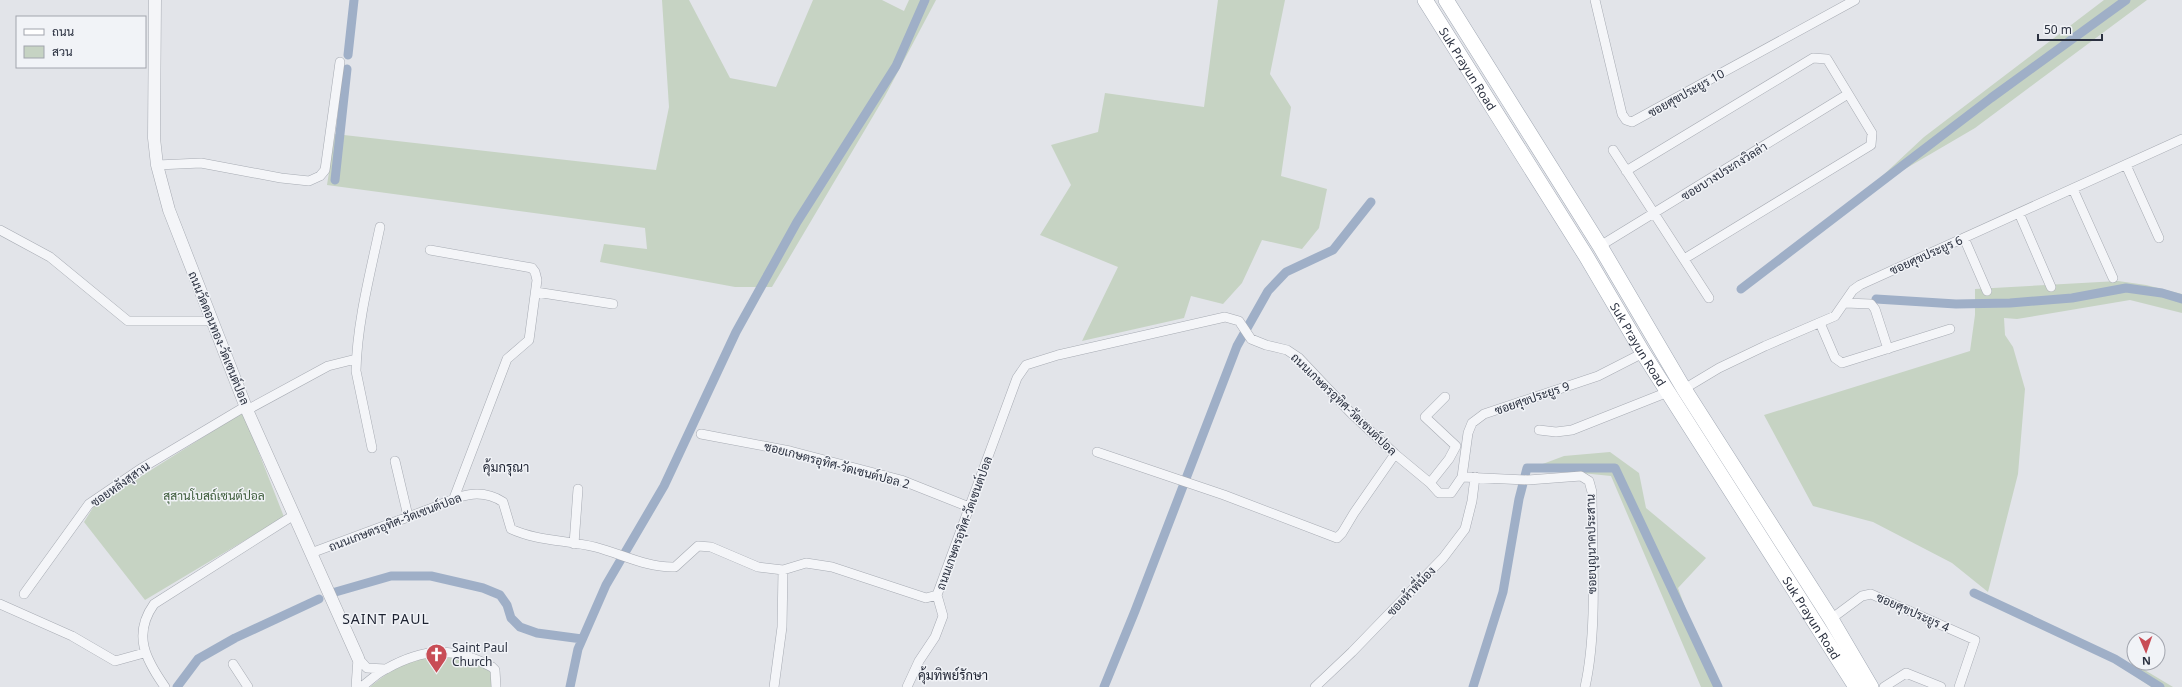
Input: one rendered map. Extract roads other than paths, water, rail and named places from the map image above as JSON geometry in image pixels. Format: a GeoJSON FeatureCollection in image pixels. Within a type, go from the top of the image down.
{"type":"FeatureCollection","features":[{"type":"Feature","properties":{"kind":"main road","name":"Suk Prayun Road"},"geometry":{"type":"LineString","coordinates":[[1425,0],[1586,256],[1643,353],[1856,687]]}},
{"type":"Feature","properties":{"kind":"main road","name":"Suk Prayun Road"},"geometry":{"type":"LineString","coordinates":[[1446,0],[1600,246],[1684,389],[1831,619],[1872,687]]}},
{"type":"Feature","properties":{"kind":"main road"},"geometry":{"type":"LineString","coordinates":[[1586,256],[1600,246]]}},
{"type":"Feature","properties":{"kind":"street","name":"ถนนวัดดอนทอง-วัดเซนต์ปอล"},"geometry":{"type":"LineString","coordinates":[[155,0],[154,138],[157,165],[169,210],[246,408],[358,658]]}},
{"type":"Feature","properties":{"kind":"street","name":"ซอยศุขประยูร 10"},"geometry":{"type":"LineString","coordinates":[[1595,0],[1622,114],[1626,120],[1632,122],[1855,0]]}},
{"type":"Feature","properties":{"kind":"street"},"geometry":{"type":"LineString","coordinates":[[1626,171],[1813,58],[1827,59],[1872,133],[1871,145],[1684,259]]}},
{"type":"Feature","properties":{"kind":"street"},"geometry":{"type":"LineString","coordinates":[[157,165],[201,163],[281,178],[309,181],[320,176],[324,170],[340,62]]}},
{"type":"Feature","properties":{"kind":"street","name":"ซอยบางประกงวิลล่า"},"geometry":{"type":"LineString","coordinates":[[1600,246],[1848,94]]}},
{"type":"Feature","properties":{"kind":"street","name":"ซอยศุขประยูร 6"},"geometry":{"type":"LineString","coordinates":[[1684,389],[1719,368],[1764,346],[1820,324],[1838,314],[1853,290],[1860,285],[2182,139]]}},
{"type":"Feature","properties":{"kind":"street"},"geometry":{"type":"LineString","coordinates":[[1613,150],[1709,298]]}},
{"type":"Feature","properties":{"kind":"street"},"geometry":{"type":"LineString","coordinates":[[2126,165],[2159,238]]}},
{"type":"Feature","properties":{"kind":"street"},"geometry":{"type":"LineString","coordinates":[[2072,189],[2113,278]]}},
{"type":"Feature","properties":{"kind":"street"},"geometry":{"type":"LineString","coordinates":[[2019,213],[2052,287]]}},
{"type":"Feature","properties":{"kind":"street"},"geometry":{"type":"LineString","coordinates":[[372,448],[356,372],[356,359],[364,300],[380,227]]}},
{"type":"Feature","properties":{"kind":"street"},"geometry":{"type":"LineString","coordinates":[[0,230],[50,257],[128,321],[212,321]]}},
{"type":"Feature","properties":{"kind":"street"},"geometry":{"type":"LineString","coordinates":[[1964,238],[1987,291]]}},
{"type":"Feature","properties":{"kind":"street"},"geometry":{"type":"LineString","coordinates":[[430,250],[532,268],[535,272],[537,280],[529,340],[507,359],[454,498]]}},
{"type":"Feature","properties":{"kind":"street"},"geometry":{"type":"LineString","coordinates":[[536,292],[612,304]]}},
{"type":"Feature","properties":{"kind":"street"},"geometry":{"type":"LineString","coordinates":[[1845,303],[1871,304],[1888,349]]}},
{"type":"Feature","properties":{"kind":"street","name":"ถนนเกษตรอุทิศ-วัดเซนต์ปอล"},"geometry":{"type":"LineString","coordinates":[[311,553],[435,507],[454,498],[469,494],[492,495],[503,502],[511,529],[523,535],[595,547],[638,562],[662,567],[675,567],[698,546],[711,547],[758,567],[783,570],[806,563],[832,567],[926,598],[937,595],[1017,378],[1026,365],[1058,355],[1225,317],[1239,321],[1251,339],[1266,345],[1287,350],[1299,358],[1350,412],[1430,483],[1438,493],[1451,493],[1462,477]]}},
{"type":"Feature","properties":{"kind":"street"},"geometry":{"type":"LineString","coordinates":[[1820,324],[1838,362],[1842,363],[1950,329]]}},
{"type":"Feature","properties":{"kind":"street","name":"ซอยศุขประยูร 9"},"geometry":{"type":"LineString","coordinates":[[1462,477],[1468,432],[1472,423],[1484,414],[1598,376],[1643,353]]}},
{"type":"Feature","properties":{"kind":"street","name":"ซอยหลังสุสาน"},"geometry":{"type":"LineString","coordinates":[[24,594],[89,504],[142,468],[246,408],[328,366],[356,359]]}},
{"type":"Feature","properties":{"kind":"street"},"geometry":{"type":"LineString","coordinates":[[1539,430],[1556,432],[1572,430],[1668,392]]}},
{"type":"Feature","properties":{"kind":"street"},"geometry":{"type":"LineString","coordinates":[[1445,397],[1425,417],[1456,446],[1466,450]]}},
{"type":"Feature","properties":{"kind":"street","name":"ซอยเกษตรอุทิศ-วัดเซนต์ปอล 2"},"geometry":{"type":"LineString","coordinates":[[702,434],[790,451],[901,480],[969,507]]}},
{"type":"Feature","properties":{"kind":"street"},"geometry":{"type":"LineString","coordinates":[[1430,483],[1449,459],[1456,446]]}},
{"type":"Feature","properties":{"kind":"street"},"geometry":{"type":"LineString","coordinates":[[1096,452],[1224,495],[1337,538],[1342,533],[1354,513],[1396,454]]}},
{"type":"Feature","properties":{"kind":"street"},"geometry":{"type":"LineString","coordinates":[[395,461],[408,516]]}},
{"type":"Feature","properties":{"kind":"street","name":"ซอยบุญนาคประสาน"},"geometry":{"type":"LineString","coordinates":[[1462,477],[1528,480],[1582,476],[1589,481],[1592,492],[1592,622],[1588,674],[1584,687]]}},
{"type":"Feature","properties":{"kind":"street","name":"ซอยห้าพี่น้อง"},"geometry":{"type":"LineString","coordinates":[[1315,687],[1352,652],[1443,558],[1465,529],[1472,501],[1475,477]]}},
{"type":"Feature","properties":{"kind":"street"},"geometry":{"type":"LineString","coordinates":[[574,544],[578,490]]}},
{"type":"Feature","properties":{"kind":"street"},"geometry":{"type":"LineString","coordinates":[[166,687],[150,665],[144,652],[143,631],[148,613],[154,604],[294,515]]}},
{"type":"Feature","properties":{"kind":"street"},"geometry":{"type":"LineString","coordinates":[[774,687],[782,627],[783,570]]}},
{"type":"Feature","properties":{"kind":"street","name":"ซอยศุขประยูร 4"},"geometry":{"type":"LineString","coordinates":[[1831,619],[1862,596],[1871,594],[1976,641],[1961,687]]}},
{"type":"Feature","properties":{"kind":"street"},"geometry":{"type":"LineString","coordinates":[[907,687],[919,661],[935,637],[943,616],[937,595]]}},
{"type":"Feature","properties":{"kind":"street"},"geometry":{"type":"LineString","coordinates":[[0,604],[72,636],[115,661],[144,652]]}},
{"type":"Feature","properties":{"kind":"street"},"geometry":{"type":"LineString","coordinates":[[361,687],[385,669],[417,656],[436,651],[449,651],[492,667],[495,670],[496,687]]}},
{"type":"Feature","properties":{"kind":"street"},"geometry":{"type":"LineString","coordinates":[[358,658],[367,668],[385,669]]}},
{"type":"Feature","properties":{"kind":"street"},"geometry":{"type":"LineString","coordinates":[[356,687],[358,658]]}},
{"type":"Feature","properties":{"kind":"street"},"geometry":{"type":"LineString","coordinates":[[233,664],[248,687]]}},
{"type":"Feature","properties":{"kind":"street"},"geometry":{"type":"LineString","coordinates":[[1884,687],[1906,673],[1942,687]]}},
{"type":"Feature","properties":{"kind":"waterway"},"geometry":{"type":"LineString","coordinates":[[348,55],[354,0]]}},
{"type":"Feature","properties":{"kind":"waterway"},"geometry":{"type":"LineString","coordinates":[[570,687],[578,649],[606,585],[664,486],[736,332],[797,222],[896,66],[925,0]]}},
{"type":"Feature","properties":{"kind":"waterway"},"geometry":{"type":"LineString","coordinates":[[1741,289],[1991,98],[2126,0]]}},
{"type":"Feature","properties":{"kind":"waterway"},"geometry":{"type":"LineString","coordinates":[[335,180],[347,69]]}},
{"type":"Feature","properties":{"kind":"waterway"},"geometry":{"type":"LineString","coordinates":[[1104,687],[1135,611],[1237,346],[1268,291],[1286,272],[1333,250],[1371,202]]}},
{"type":"Feature","properties":{"kind":"waterway"},"geometry":{"type":"LineString","coordinates":[[1876,299],[1956,304],[2010,303],[2072,298],[2126,288],[2162,293],[2182,299]]}},
{"type":"Feature","properties":{"kind":"waterway"},"geometry":{"type":"LineString","coordinates":[[1473,687],[1503,592],[1519,499],[1527,468],[1615,468],[1718,687]]}},
{"type":"Feature","properties":{"kind":"waterway"},"geometry":{"type":"LineString","coordinates":[[332,593],[391,576],[431,576],[483,588],[500,595],[507,605],[511,618],[520,627],[537,633],[582,639]]}},
{"type":"Feature","properties":{"kind":"waterway"},"geometry":{"type":"LineString","coordinates":[[1974,593],[2115,659],[2160,687]]}},
{"type":"Feature","properties":{"kind":"waterway"},"geometry":{"type":"LineString","coordinates":[[177,687],[198,659],[235,638],[319,599]]}},
{"type":"Feature","properties":{"kind":"place","name":"Saint Paul Church"},"geometry":{"type":"Point","coordinates":[437,674]}},
{"type":"Feature","properties":{"kind":"district","name":"คุ้มกรุณา"},"geometry":{"type":"Point","coordinates":[506,467]}},
{"type":"Feature","properties":{"kind":"district","name":"SAINT PAUL"},"geometry":{"type":"Point","coordinates":[386,618]}},
{"type":"Feature","properties":{"kind":"district","name":"คุ้มทิพย์รักษา"},"geometry":{"type":"Point","coordinates":[953,675]}},
{"type":"Feature","properties":{"kind":"park label","name":"สุสานโบสถ์เซนต์ปอล"},"geometry":{"type":"Point","coordinates":[214,495]}}]}
